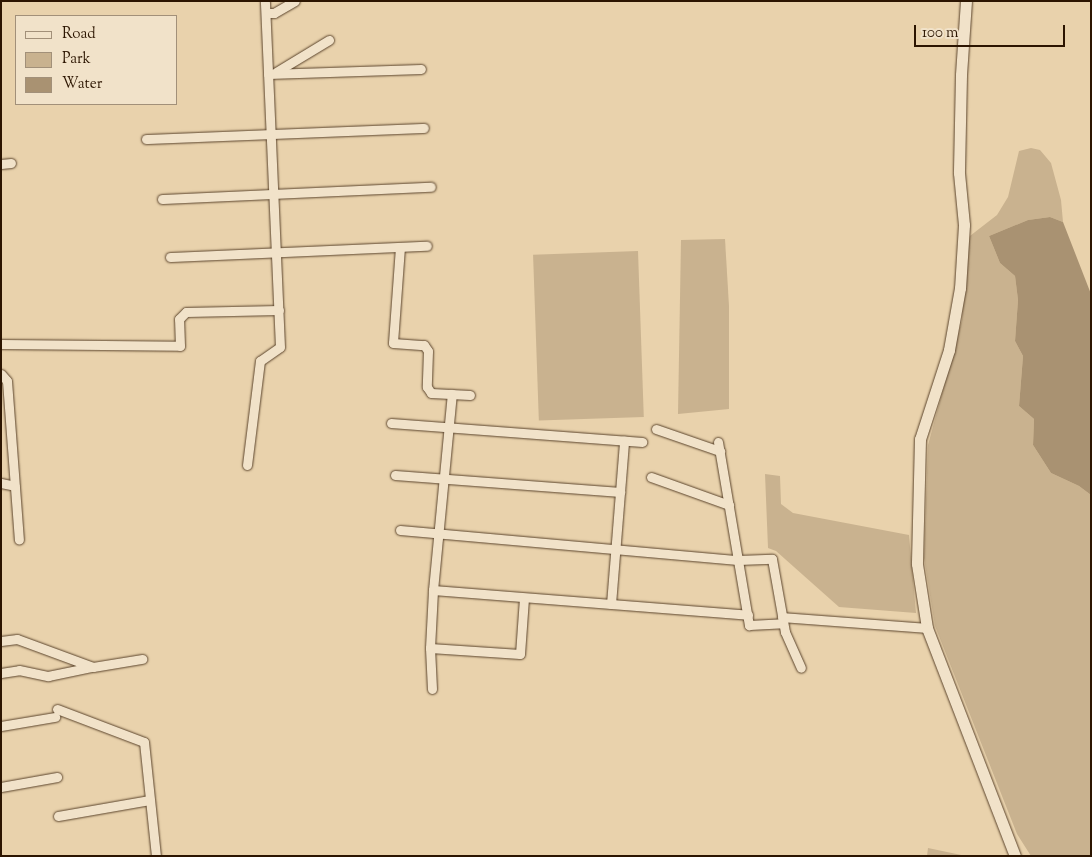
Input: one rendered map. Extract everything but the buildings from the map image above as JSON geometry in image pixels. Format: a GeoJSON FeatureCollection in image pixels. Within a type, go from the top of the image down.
{"type":"FeatureCollection","features":[{"type":"Feature","properties":{"kind":"street"},"geometry":{"type":"LineString","coordinates":[[247,465],[260,361],[280,347],[271,134],[271,74],[265,1]]}},
{"type":"Feature","properties":{"kind":"street"},"geometry":{"type":"LineString","coordinates":[[266,13],[274,13],[294,1]]}},
{"type":"Feature","properties":{"kind":"street"},"geometry":{"type":"LineString","coordinates":[[966,1],[961,85],[960,174],[964,225],[960,288],[950,350],[920,439],[917,564],[927,628],[1014,856]]}},
{"type":"Feature","properties":{"kind":"street"},"geometry":{"type":"LineString","coordinates":[[271,74],[329,40]]}},
{"type":"Feature","properties":{"kind":"street"},"geometry":{"type":"LineString","coordinates":[[271,74],[421,69]]}},
{"type":"Feature","properties":{"kind":"street"},"geometry":{"type":"LineString","coordinates":[[146,139],[424,128]]}},
{"type":"Feature","properties":{"kind":"street"},"geometry":{"type":"LineString","coordinates":[[162,199],[431,187]]}},
{"type":"Feature","properties":{"kind":"street"},"geometry":{"type":"LineString","coordinates":[[170,256],[427,246]]}},
{"type":"Feature","properties":{"kind":"street"},"geometry":{"type":"LineString","coordinates":[[400,248],[393,343],[424,345],[428,351],[428,387],[432,393],[470,395]]}},
{"type":"Feature","properties":{"kind":"street"},"geometry":{"type":"LineString","coordinates":[[1,344],[180,346],[179,319],[186,312],[279,310]]}},
{"type":"Feature","properties":{"kind":"street"},"geometry":{"type":"LineString","coordinates":[[1,374],[7,381],[19,540]]}},
{"type":"Feature","properties":{"kind":"street"},"geometry":{"type":"LineString","coordinates":[[432,689],[430,648],[433,590],[452,394]]}},
{"type":"Feature","properties":{"kind":"street"},"geometry":{"type":"LineString","coordinates":[[391,423],[642,442]]}},
{"type":"Feature","properties":{"kind":"street"},"geometry":{"type":"LineString","coordinates":[[656,429],[719,446],[750,625],[783,620],[927,628]]}},
{"type":"Feature","properties":{"kind":"street"},"geometry":{"type":"LineString","coordinates":[[611,604],[624,441]]}},
{"type":"Feature","properties":{"kind":"street"},"geometry":{"type":"LineString","coordinates":[[395,475],[620,492]]}},
{"type":"Feature","properties":{"kind":"street"},"geometry":{"type":"LineString","coordinates":[[650,477],[729,505]]}},
{"type":"Feature","properties":{"kind":"street"},"geometry":{"type":"LineString","coordinates":[[1,483],[15,486]]}},
{"type":"Feature","properties":{"kind":"street"},"geometry":{"type":"LineString","coordinates":[[400,530],[738,560],[772,559],[785,632],[801,668]]}},
{"type":"Feature","properties":{"kind":"street"},"geometry":{"type":"LineString","coordinates":[[433,590],[748,615]]}},
{"type":"Feature","properties":{"kind":"street"},"geometry":{"type":"LineString","coordinates":[[430,648],[520,654],[524,598]]}},
{"type":"Feature","properties":{"kind":"street"},"geometry":{"type":"LineString","coordinates":[[1,641],[17,638],[93,667]]}},
{"type":"Feature","properties":{"kind":"street"},"geometry":{"type":"LineString","coordinates":[[1,673],[19,670],[48,676],[142,659]]}},
{"type":"Feature","properties":{"kind":"street"},"geometry":{"type":"LineString","coordinates":[[1,726],[56,713],[144,742],[156,856]]}},
{"type":"Feature","properties":{"kind":"street"},"geometry":{"type":"LineString","coordinates":[[1,787],[57,777]]}},
{"type":"Feature","properties":{"kind":"street"},"geometry":{"type":"LineString","coordinates":[[58,816],[150,800]]}},
{"type":"Feature","properties":{"kind":"green space"},"geometry":{"type":"Polygon","coordinates":[[[1031,148],[1040,150],[1051,163],[1061,200],[1063,222],[1050,217],[1028,220],[989,236],[1000,263],[1015,276],[1018,300],[1015,341],[1023,356],[1019,406],[1034,419],[1033,445],[1051,473],[1079,486],[1091,495],[1091,856],[1031,856],[1017,834],[935,626],[924,558],[928,445],[962,320],[966,239],[997,215],[1008,197],[1019,151],[1031,148]]]}},
{"type":"Feature","properties":{"kind":"green space"},"geometry":{"type":"Polygon","coordinates":[[[725,239],[729,306],[729,409],[678,414],[681,240],[725,239]]]}},
{"type":"Feature","properties":{"kind":"green space"},"geometry":{"type":"Polygon","coordinates":[[[638,251],[644,417],[539,421],[533,255],[638,251]]]}},
{"type":"Feature","properties":{"kind":"green space"},"geometry":{"type":"Polygon","coordinates":[[[765,474],[780,476],[781,504],[793,513],[909,535],[916,613],[839,607],[776,551],[768,548],[765,474]]]}},
{"type":"Feature","properties":{"kind":"green space"},"geometry":{"type":"Polygon","coordinates":[[[928,848],[966,856],[927,856],[928,848]]]}},
{"type":"Feature","properties":{"kind":"water"},"geometry":{"type":"Polygon","coordinates":[[[1050,217],[1063,222],[1091,294],[1091,495],[1079,486],[1051,473],[1033,445],[1034,419],[1019,406],[1023,356],[1015,341],[1018,300],[1015,276],[1000,263],[989,236],[1028,220],[1050,217]]]}}]}
